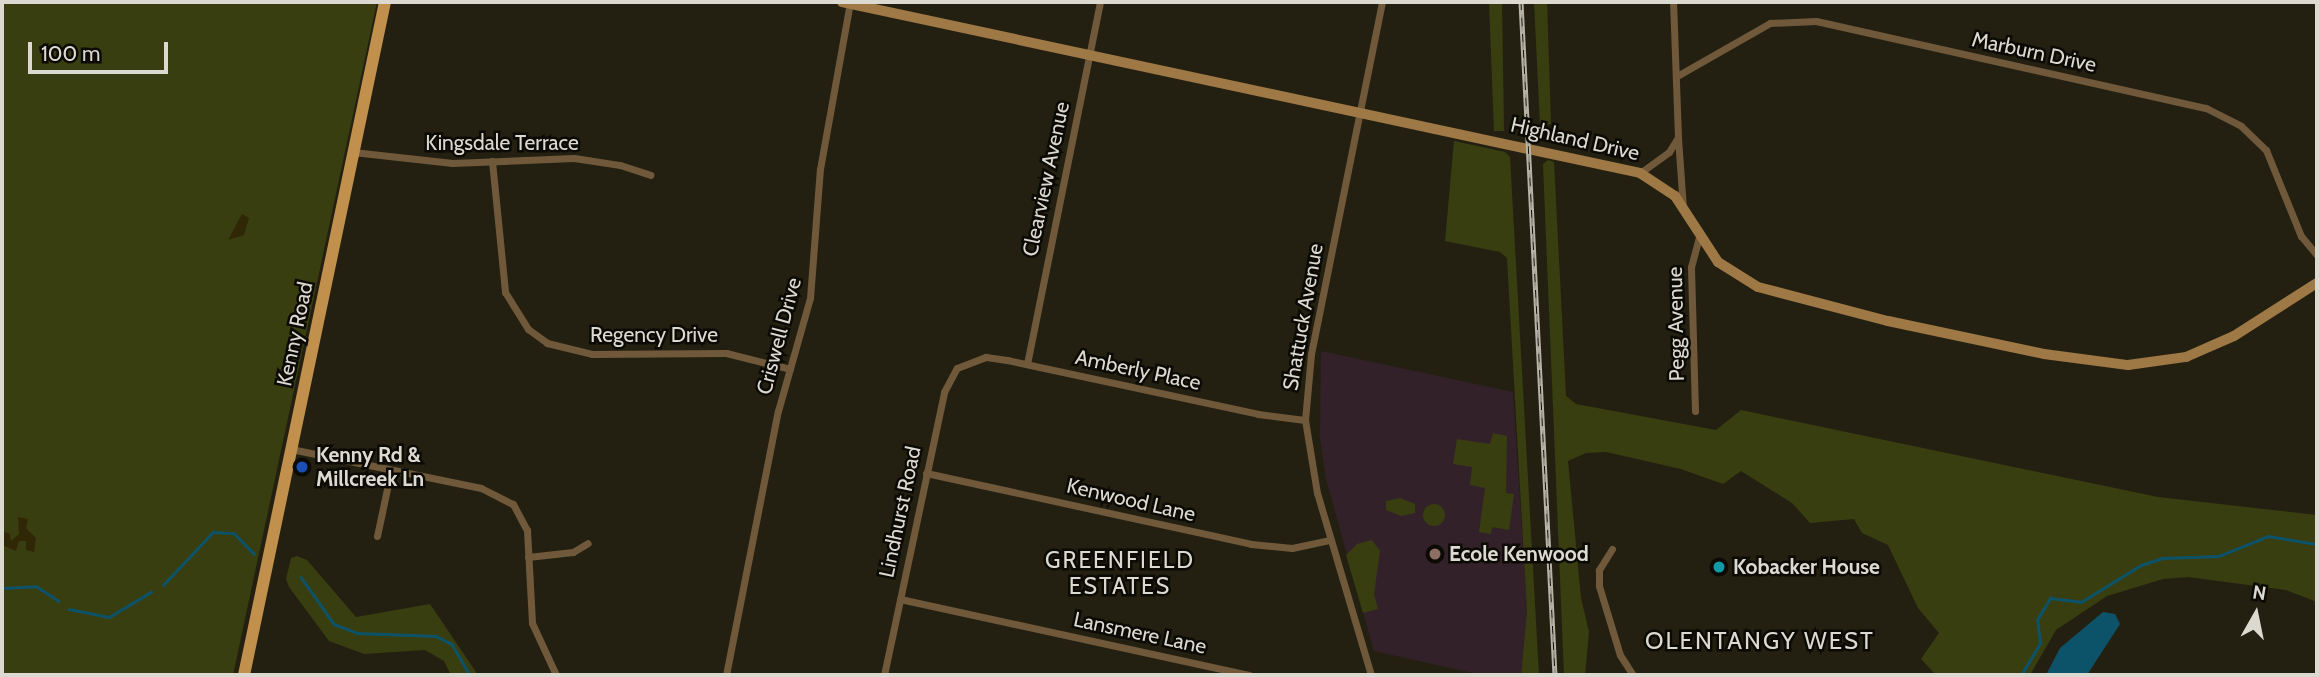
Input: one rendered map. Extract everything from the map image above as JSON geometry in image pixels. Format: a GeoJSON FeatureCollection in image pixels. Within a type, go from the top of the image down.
{"type":"FeatureCollection","features":[{"type":"Feature","properties":{"kind":"main road","name":"Kenny Road"},"geometry":{"type":"LineString","coordinates":[[244,675],[385,2]]}},
{"type":"Feature","properties":{"kind":"street","name":"Clearview Avenue"},"geometry":{"type":"LineString","coordinates":[[1027,364],[1100,2]]}},
{"type":"Feature","properties":{"kind":"street","name":"Shattuck Avenue"},"geometry":{"type":"LineString","coordinates":[[1371,675],[1330,540],[1305,420],[1311,354],[1382,2]]}},
{"type":"Feature","properties":{"kind":"street"},"geometry":{"type":"LineString","coordinates":[[1673,2],[1683,208]]}},
{"type":"Feature","properties":{"kind":"street","name":"Highland Drive"},"geometry":{"type":"LineString","coordinates":[[846,3],[1090,53],[1640,173],[1665,186],[1683,208],[1699,238],[1718,262],[1737,275],[1791,298],[2044,354],[2128,365],[2164,362],[2208,349],[2317,283]]}},
{"type":"Feature","properties":{"kind":"street","name":"Criswell Drive"},"geometry":{"type":"LineString","coordinates":[[726,675],[778,411],[810,298],[820,169],[846,3]]}},
{"type":"Feature","properties":{"kind":"street","name":"Marburn Drive"},"geometry":{"type":"LineString","coordinates":[[1677,76],[1770,23],[1816,20],[2206,108],[2241,126],[2266,150],[2301,236],[2317,255]]}},
{"type":"Feature","properties":{"kind":"street"},"geometry":{"type":"LineString","coordinates":[[1640,173],[1670,152],[1678,137]]}},
{"type":"Feature","properties":{"kind":"street","name":"Kingsdale Terrace"},"geometry":{"type":"LineString","coordinates":[[353,152],[409,161],[574,158],[620,165],[650,175]]}},
{"type":"Feature","properties":{"kind":"street","name":"Regency Drive"},"geometry":{"type":"LineString","coordinates":[[492,161],[505,292],[528,329],[547,343],[593,354],[726,353],[790,369]]}},
{"type":"Feature","properties":{"kind":"street","name":"Pegg Avenue"},"geometry":{"type":"LineString","coordinates":[[1695,411],[1691,267],[1699,238]]}},
{"type":"Feature","properties":{"kind":"street","name":"Amberly Place"},"geometry":{"type":"LineString","coordinates":[[965,364],[986,357],[1258,414],[1305,420]]}},
{"type":"Feature","properties":{"kind":"street","name":"Lindhurst Road"},"geometry":{"type":"LineString","coordinates":[[884,675],[944,392],[949,379],[965,364]]}},
{"type":"Feature","properties":{"kind":"street"},"geometry":{"type":"LineString","coordinates":[[291,449],[504,497],[525,523],[532,623],[556,675]]}},
{"type":"Feature","properties":{"kind":"street"},"geometry":{"type":"LineString","coordinates":[[377,536],[391,470]]}},
{"type":"Feature","properties":{"kind":"street","name":"Kenwood Lane"},"geometry":{"type":"LineString","coordinates":[[926,473],[1251,544],[1292,548],[1330,540]]}},
{"type":"Feature","properties":{"kind":"street"},"geometry":{"type":"LineString","coordinates":[[528,557],[573,552],[588,543]]}},
{"type":"Feature","properties":{"kind":"street"},"geometry":{"type":"LineString","coordinates":[[1612,549],[1601,566],[1599,586],[1620,655],[1633,675]]}},
{"type":"Feature","properties":{"kind":"street","name":"Lansmere Lane"},"geometry":{"type":"LineString","coordinates":[[900,599],[1250,675]]}},
{"type":"Feature","properties":{"kind":"shaded area","name":"Ecole Kenwood"},"geometry":{"type":"Polygon","coordinates":[[[1321,351],[1513,392],[1527,611],[1521,675],[1482,675],[1374,651],[1326,479],[1320,437],[1321,351]]]}},
{"type":"Feature","properties":{"kind":"green space"},"geometry":{"type":"Polygon","coordinates":[[[2,2],[377,2],[233,675],[2,675],[2,2]]]}},
{"type":"Feature","properties":{"kind":"green space"},"geometry":{"type":"Polygon","coordinates":[[[1489,2],[1502,2],[1504,131],[1494,131],[1489,2]]]}},
{"type":"Feature","properties":{"kind":"green space"},"geometry":{"type":"Polygon","coordinates":[[[1534,2],[1547,2],[1551,124],[1544,125],[1540,123],[1534,2]]]}},
{"type":"Feature","properties":{"kind":"green space"},"geometry":{"type":"Polygon","coordinates":[[[1454,141],[1505,152],[1510,157],[1539,675],[1521,675],[1527,611],[1507,258],[1500,252],[1445,241],[1454,141]]]}},
{"type":"Feature","properties":{"kind":"green space"},"geometry":{"type":"Polygon","coordinates":[[[1548,160],[1554,162],[1566,396],[1576,404],[1716,430],[1741,410],[2158,497],[2317,515],[2317,602],[2286,590],[2188,577],[2163,579],[2107,596],[2056,630],[2030,675],[1936,675],[1921,659],[1939,633],[1918,608],[1888,545],[1862,533],[1854,519],[1810,523],[1792,503],[1741,471],[1723,484],[1681,469],[1606,452],[1586,453],[1568,461],[1581,598],[1589,632],[1585,675],[1564,675],[1543,164],[1548,160]]]}},
{"type":"Feature","properties":{"kind":"green space"},"geometry":{"type":"Polygon","coordinates":[[[1493,433],[1507,436],[1506,493],[1514,494],[1509,530],[1492,527],[1491,534],[1479,532],[1485,488],[1470,485],[1472,467],[1453,464],[1457,439],[1490,444],[1493,433]]]}},
{"type":"Feature","properties":{"kind":"green space"},"geometry":{"type":"Polygon","coordinates":[[[1400,498],[1415,504],[1415,513],[1401,516],[1386,510],[1386,501],[1400,498]]]}},
{"type":"Feature","properties":{"kind":"green space"},"geometry":{"type":"Polygon","coordinates":[[[1434,504],[1442,507],[1445,515],[1442,523],[1434,526],[1426,523],[1423,515],[1426,507],[1434,504]]]}},
{"type":"Feature","properties":{"kind":"green space"},"geometry":{"type":"Polygon","coordinates":[[[1372,540],[1380,551],[1374,594],[1378,609],[1363,613],[1346,555],[1357,544],[1372,540]]]}},
{"type":"Feature","properties":{"kind":"green space"},"geometry":{"type":"Polygon","coordinates":[[[297,556],[307,560],[356,617],[430,604],[478,675],[451,675],[444,661],[425,650],[364,654],[329,641],[289,587],[286,579],[291,558],[297,556]]]}},
{"type":"Feature","properties":{"kind":"sand"},"geometry":{"type":"Polygon","coordinates":[[[242,214],[249,218],[244,235],[228,240],[242,214]]]}},
{"type":"Feature","properties":{"kind":"sand"},"geometry":{"type":"Polygon","coordinates":[[[18,517],[28,519],[26,528],[36,538],[34,552],[26,550],[26,541],[19,541],[16,551],[2,545],[2,531],[10,534],[11,541],[19,534],[18,517]]]}},
{"type":"Feature","properties":{"kind":"water"},"geometry":{"type":"Polygon","coordinates":[[[2103,612],[2115,614],[2120,624],[2087,675],[2046,675],[2060,648],[2103,612]]]}},
{"type":"Feature","properties":{"kind":"waterway"},"geometry":{"type":"LineString","coordinates":[[163,585],[213,532],[234,533],[254,554]]}},
{"type":"Feature","properties":{"kind":"waterway"},"geometry":{"type":"LineString","coordinates":[[2021,675],[2040,643],[2037,620],[2050,598],[2081,602],[2141,565],[2163,558],[2219,556],[2268,536],[2317,544]]}},
{"type":"Feature","properties":{"kind":"waterway"},"geometry":{"type":"LineString","coordinates":[[301,577],[334,624],[357,633],[436,636],[452,644],[470,675]]}},
{"type":"Feature","properties":{"kind":"waterway"},"geometry":{"type":"LineString","coordinates":[[2,588],[36,586],[59,601]]}},
{"type":"Feature","properties":{"kind":"waterway"},"geometry":{"type":"LineString","coordinates":[[69,609],[109,617],[151,592]]}},
{"type":"Feature","properties":{"kind":"railway"},"geometry":{"type":"LineString","coordinates":[[1521,2],[1555,675]]}},
{"type":"Feature","properties":{"kind":"place","name":"Kenny Rd & Millcreek Ln"},"geometry":{"type":"Point","coordinates":[302,467]}},
{"type":"Feature","properties":{"kind":"place","name":"Ecole Kenwood"},"geometry":{"type":"Point","coordinates":[1435,554]}},
{"type":"Feature","properties":{"kind":"place","name":"Kobacker House"},"geometry":{"type":"Point","coordinates":[1719,567]}},
{"type":"Feature","properties":{"kind":"district","name":"GREENFIELD ESTATES"},"geometry":{"type":"Point","coordinates":[1120,573]}},
{"type":"Feature","properties":{"kind":"district","name":"OLENTANGY WEST"},"geometry":{"type":"Point","coordinates":[1760,641]}}]}
